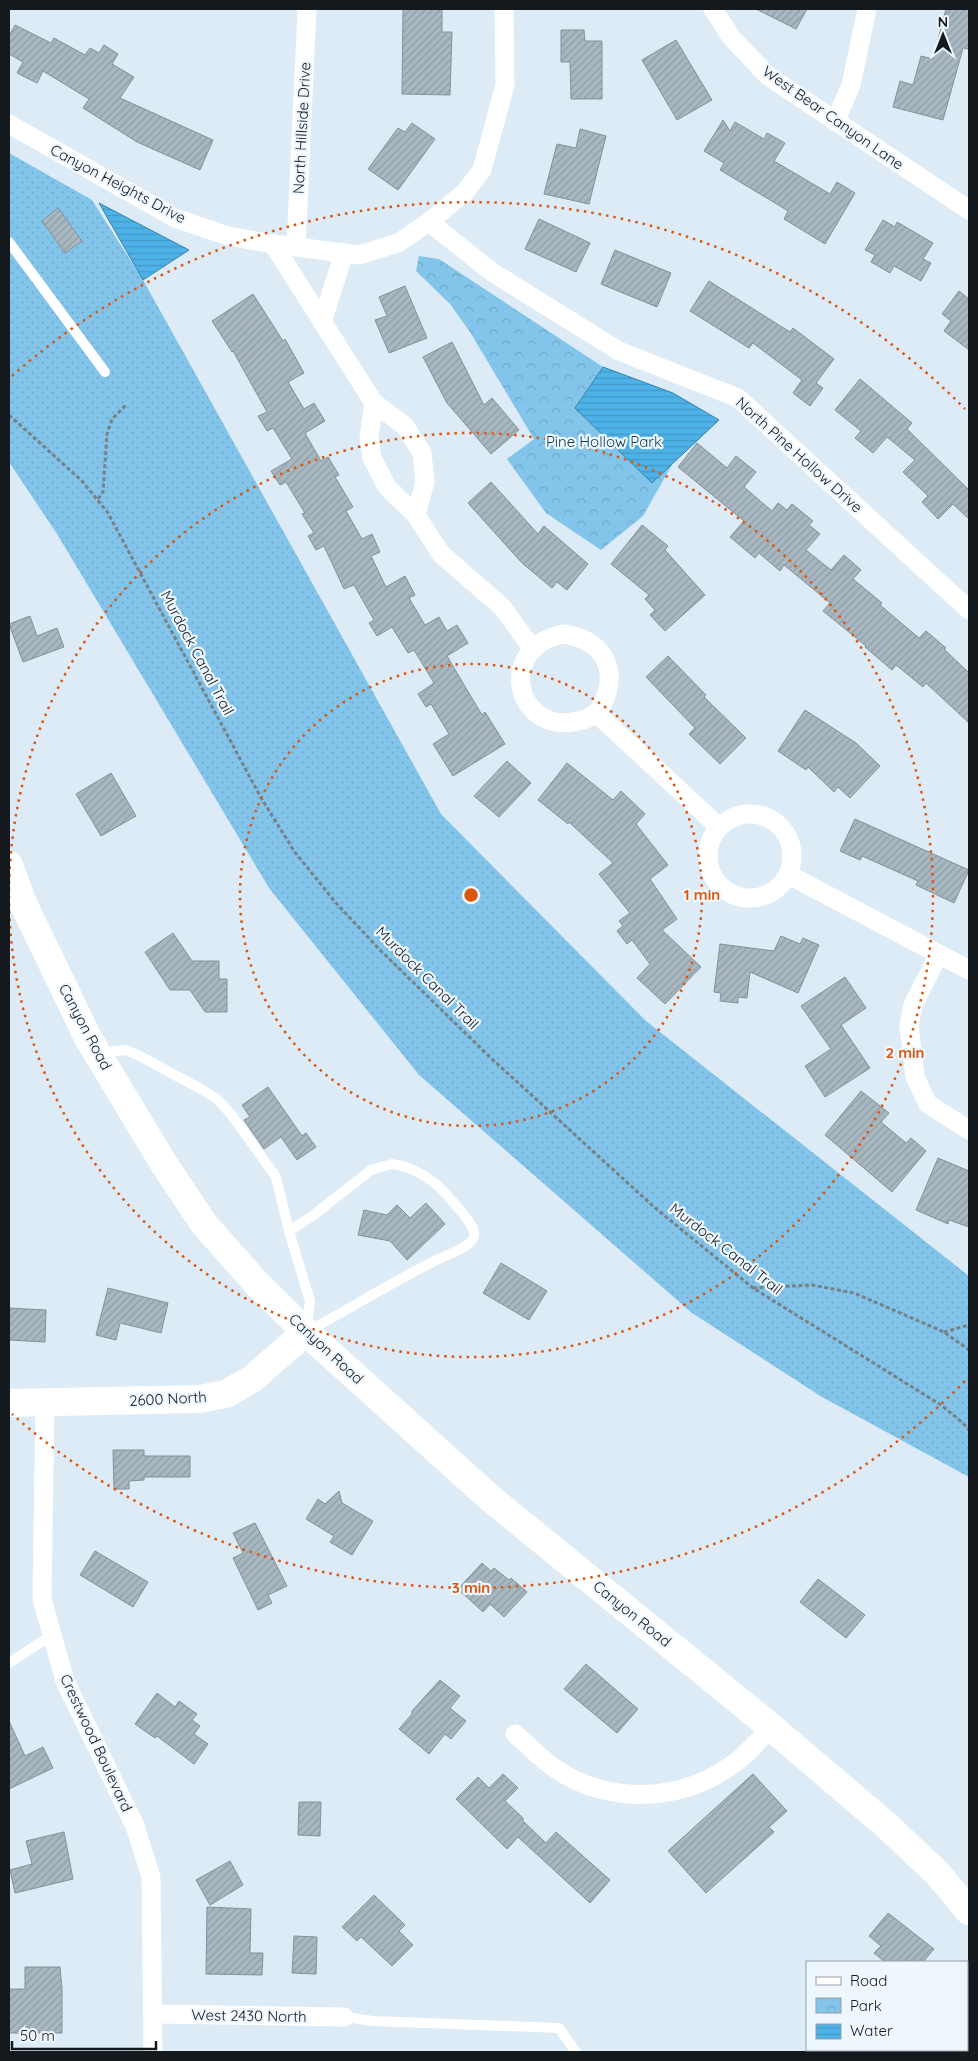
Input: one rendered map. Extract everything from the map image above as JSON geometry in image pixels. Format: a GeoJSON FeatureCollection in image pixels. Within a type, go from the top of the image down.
{"type":"FeatureCollection","features":[{"type":"Feature","properties":{"kind":"main road","name":"Canyon Road"},"geometry":{"type":"LineString","coordinates":[[9,865],[22,901],[88,1038],[164,1164],[204,1224],[258,1284],[306,1332],[490,1498],[771,1728],[913,1849],[953,1890],[968,1909]]}},
{"type":"Feature","properties":{"kind":"main road","name":"2600 North"},"geometry":{"type":"LineString","coordinates":[[9,1403],[199,1399],[226,1394],[252,1379],[306,1332]]}},
{"type":"Feature","properties":{"kind":"street","name":"North Hillside Drive"},"geometry":{"type":"LineString","coordinates":[[296,247],[307,9]]}},
{"type":"Feature","properties":{"kind":"street","name":"Canyon Heights Drive"},"geometry":{"type":"LineString","coordinates":[[9,124],[175,218],[228,236],[359,255],[398,243],[429,222],[464,192],[482,170],[505,85],[504,9]]}},
{"type":"Feature","properties":{"kind":"street","name":"West Bear Canyon Lane"},"geometry":{"type":"LineString","coordinates":[[713,9],[731,37],[768,76],[969,210]]}},
{"type":"Feature","properties":{"kind":"street"},"geometry":{"type":"LineString","coordinates":[[835,122],[852,85],[867,9]]}},
{"type":"Feature","properties":{"kind":"street","name":"North Pine Hollow Drive"},"geometry":{"type":"LineString","coordinates":[[429,222],[492,272],[619,351],[738,398],[969,610]]}},
{"type":"Feature","properties":{"kind":"street"},"geometry":{"type":"LineString","coordinates":[[273,244],[374,404],[405,426],[422,453],[425,482],[416,515]]}},
{"type":"Feature","properties":{"kind":"street"},"geometry":{"type":"LineString","coordinates":[[322,322],[344,253]]}},
{"type":"Feature","properties":{"kind":"street"},"geometry":{"type":"LineString","coordinates":[[374,404],[369,436],[372,458],[387,487],[416,515],[441,554],[502,607],[532,648]]}},
{"type":"Feature","properties":{"kind":"street"},"geometry":{"type":"LineString","coordinates":[[564,634],[580,636],[597,647],[606,660],[610,677],[608,692],[597,714],[568,724],[552,722],[537,714],[526,702],[520,676],[524,661],[532,648],[550,637],[564,634]]}},
{"type":"Feature","properties":{"kind":"street"},"geometry":{"type":"LineString","coordinates":[[597,714],[719,828]]}},
{"type":"Feature","properties":{"kind":"street"},"geometry":{"type":"LineString","coordinates":[[748,814],[768,818],[779,825],[788,836],[792,848],[792,862],[789,875],[780,886],[768,895],[754,899],[740,897],[726,891],[712,875],[707,854],[711,840],[719,828],[729,819],[748,814]]}},
{"type":"Feature","properties":{"kind":"street"},"geometry":{"type":"LineString","coordinates":[[789,875],[969,970]]}},
{"type":"Feature","properties":{"kind":"street"},"geometry":{"type":"LineString","coordinates":[[939,954],[913,1005],[909,1026],[915,1077],[928,1104],[969,1130]]}},
{"type":"Feature","properties":{"kind":"street","name":"Crestwood Boulevard"},"geometry":{"type":"LineString","coordinates":[[45,1402],[42,1599],[65,1681],[135,1826],[151,1878],[153,2052]]}},
{"type":"Feature","properties":{"kind":"street"},"geometry":{"type":"LineString","coordinates":[[515,1734],[553,1767],[587,1784],[612,1792],[641,1795],[670,1792],[712,1778],[731,1766],[771,1728]]}},
{"type":"Feature","properties":{"kind":"street","name":"West 2430 North"},"geometry":{"type":"LineString","coordinates":[[153,2014],[344,2017]]}},
{"type":"Feature","properties":{"kind":"lane"},"geometry":{"type":"LineString","coordinates":[[9,242],[105,372]]}},
{"type":"Feature","properties":{"kind":"lane"},"geometry":{"type":"LineString","coordinates":[[97,1053],[125,1050],[175,1074],[216,1098],[231,1114],[276,1178],[289,1231],[310,1301],[306,1332]]}},
{"type":"Feature","properties":{"kind":"lane"},"geometry":{"type":"LineString","coordinates":[[289,1231],[311,1217],[371,1170],[392,1164],[406,1166],[430,1180],[448,1196],[473,1229],[474,1236],[469,1243],[306,1332]]}},
{"type":"Feature","properties":{"kind":"lane"},"geometry":{"type":"LineString","coordinates":[[9,1663],[52,1634]]}},
{"type":"Feature","properties":{"kind":"lane"},"geometry":{"type":"LineString","coordinates":[[344,2017],[373,2021],[559,2028],[576,2052]]}},
{"type":"Feature","properties":{"kind":"path"},"geometry":{"type":"LineString","coordinates":[[98,499],[103,492],[107,434],[112,420],[126,405]]}},
{"type":"Feature","properties":{"kind":"path","name":"Murdock Canal Trail"},"geometry":{"type":"LineString","coordinates":[[9,415],[82,481],[98,499],[120,533],[260,796],[294,851],[313,876],[380,950],[491,1058],[654,1207],[753,1288],[941,1405],[958,1418],[969,1430]]}},
{"type":"Feature","properties":{"kind":"path"},"geometry":{"type":"LineString","coordinates":[[753,1288],[812,1285],[854,1293],[944,1332],[969,1350]]}},
{"type":"Feature","properties":{"kind":"path"},"geometry":{"type":"LineString","coordinates":[[944,1332],[969,1325]]}},
{"type":"Feature","properties":{"kind":"green space"},"geometry":{"type":"Polygon","coordinates":[[[9,153],[92,200],[143,280],[441,814],[646,1021],[969,1276],[969,1477],[822,1397],[692,1313],[419,1075],[269,888],[57,534],[9,462],[9,153]]]}},
{"type":"Feature","properties":{"kind":"green space","name":"Pine Hollow Park"},"geometry":{"type":"Polygon","coordinates":[[[419,256],[439,259],[603,367],[673,393],[719,420],[673,463],[643,516],[601,550],[546,513],[507,459],[534,439],[470,332],[450,304],[416,271],[419,256]]]}},
{"type":"Feature","properties":{"kind":"water"},"geometry":{"type":"Polygon","coordinates":[[[99,203],[189,250],[143,280],[99,203]]]}},
{"type":"Feature","properties":{"kind":"water"},"geometry":{"type":"Polygon","coordinates":[[[603,367],[673,393],[719,420],[652,483],[575,408],[603,367]]]}},
{"type":"Feature","properties":{"kind":"building"},"geometry":{"type":"Polygon","coordinates":[[[403,9],[442,9],[442,32],[452,32],[450,95],[402,94],[403,9]]]}},
{"type":"Feature","properties":{"kind":"building"},"geometry":{"type":"Polygon","coordinates":[[[756,9],[807,9],[796,29],[756,9]]]}},
{"type":"Feature","properties":{"kind":"building"},"geometry":{"type":"Polygon","coordinates":[[[946,9],[969,9],[969,49],[963,48],[943,120],[893,107],[900,81],[913,85],[921,56],[933,59],[946,9]]]}},
{"type":"Feature","properties":{"kind":"building"},"geometry":{"type":"Polygon","coordinates":[[[15,25],[51,43],[54,38],[85,55],[90,48],[99,53],[104,45],[118,54],[112,64],[134,77],[120,98],[213,140],[200,170],[137,142],[83,108],[89,99],[43,71],[37,83],[17,73],[23,62],[9,54],[9,36],[15,25]]]}},
{"type":"Feature","properties":{"kind":"building"},"geometry":{"type":"Polygon","coordinates":[[[561,30],[584,30],[585,41],[602,41],[602,99],[571,99],[570,62],[561,62],[561,30]]]}},
{"type":"Feature","properties":{"kind":"building"},"geometry":{"type":"Polygon","coordinates":[[[676,40],[712,100],[677,120],[642,60],[676,40]]]}},
{"type":"Feature","properties":{"kind":"building"},"geometry":{"type":"Polygon","coordinates":[[[723,120],[730,131],[735,122],[764,139],[767,133],[785,143],[774,161],[830,194],[837,182],[855,193],[825,244],[784,219],[788,211],[720,170],[724,163],[704,151],[723,120]]]}},
{"type":"Feature","properties":{"kind":"building"},"geometry":{"type":"Polygon","coordinates":[[[412,123],[435,139],[398,190],[368,169],[398,128],[405,132],[412,123]]]}},
{"type":"Feature","properties":{"kind":"building"},"geometry":{"type":"Polygon","coordinates":[[[580,129],[606,136],[589,204],[544,194],[557,144],[576,148],[580,129]]]}},
{"type":"Feature","properties":{"kind":"building"},"geometry":{"type":"Polygon","coordinates":[[[58,208],[82,241],[65,253],[42,221],[58,208]]]}},
{"type":"Feature","properties":{"kind":"building"},"geometry":{"type":"Polygon","coordinates":[[[539,219],[590,243],[576,272],[525,249],[539,219]]]}},
{"type":"Feature","properties":{"kind":"building"},"geometry":{"type":"Polygon","coordinates":[[[883,220],[895,227],[897,222],[933,243],[923,259],[931,263],[921,281],[894,266],[890,273],[871,262],[875,255],[865,250],[883,220]]]}},
{"type":"Feature","properties":{"kind":"building"},"geometry":{"type":"Polygon","coordinates":[[[615,250],[671,273],[657,307],[601,284],[615,250]]]}},
{"type":"Feature","properties":{"kind":"building"},"geometry":{"type":"Polygon","coordinates":[[[709,281],[790,332],[793,328],[834,359],[816,383],[823,388],[810,406],[793,393],[802,380],[753,343],[749,348],[690,311],[709,281]]]}},
{"type":"Feature","properties":{"kind":"building"},"geometry":{"type":"Polygon","coordinates":[[[405,286],[427,338],[389,353],[375,320],[387,316],[379,297],[405,286]]]}},
{"type":"Feature","properties":{"kind":"building"},"geometry":{"type":"Polygon","coordinates":[[[959,291],[969,299],[969,350],[944,331],[951,321],[942,314],[959,291]]]}},
{"type":"Feature","properties":{"kind":"building"},"geometry":{"type":"Polygon","coordinates":[[[253,294],[283,341],[285,339],[304,373],[288,382],[304,409],[314,403],[325,421],[305,433],[321,461],[328,457],[339,475],[335,477],[353,507],[346,511],[362,539],[372,534],[380,552],[371,556],[386,587],[405,576],[415,595],[409,598],[425,625],[439,617],[447,631],[457,625],[468,643],[447,656],[482,715],[485,712],[505,744],[453,776],[433,744],[449,734],[431,704],[426,707],[418,694],[434,683],[414,650],[408,653],[392,627],[377,636],[369,623],[374,620],[354,585],[344,589],[324,546],[316,550],[308,536],[314,533],[302,514],[305,513],[286,482],[280,485],[271,471],[292,459],[273,428],[267,431],[258,416],[267,412],[233,351],[212,321],[253,294]]]}},
{"type":"Feature","properties":{"kind":"building"},"geometry":{"type":"Polygon","coordinates":[[[452,342],[484,405],[492,398],[519,430],[491,454],[447,403],[423,357],[452,342]]]}},
{"type":"Feature","properties":{"kind":"building"},"geometry":{"type":"Polygon","coordinates":[[[860,379],[912,423],[907,429],[969,490],[969,519],[953,504],[938,519],[922,502],[928,496],[903,472],[915,460],[887,437],[873,453],[855,438],[861,431],[835,410],[860,379]]]}},
{"type":"Feature","properties":{"kind":"building"},"geometry":{"type":"Polygon","coordinates":[[[697,443],[727,468],[736,456],[756,472],[744,487],[772,511],[778,503],[787,510],[792,504],[813,521],[809,525],[820,534],[806,550],[831,570],[844,555],[861,570],[853,579],[882,603],[880,605],[919,638],[926,631],[946,648],[944,649],[969,673],[969,723],[926,683],[923,687],[896,665],[892,670],[865,647],[823,611],[830,603],[784,565],[780,571],[759,553],[755,558],[730,537],[744,521],[678,467],[697,443]]]}},
{"type":"Feature","properties":{"kind":"building"},"geometry":{"type":"Polygon","coordinates":[[[491,482],[538,534],[544,526],[588,564],[567,590],[557,582],[552,588],[522,563],[468,503],[491,482]]]}},
{"type":"Feature","properties":{"kind":"building"},"geometry":{"type":"Polygon","coordinates":[[[642,525],[668,546],[665,550],[705,595],[665,631],[650,615],[655,610],[645,599],[649,595],[611,564],[642,525]]]}},
{"type":"Feature","properties":{"kind":"building"},"geometry":{"type":"Polygon","coordinates":[[[30,616],[37,636],[57,628],[64,647],[23,662],[9,624],[30,616]]]}},
{"type":"Feature","properties":{"kind":"building"},"geometry":{"type":"Polygon","coordinates":[[[668,656],[706,695],[704,697],[746,738],[720,764],[689,734],[695,728],[646,677],[668,656]]]}},
{"type":"Feature","properties":{"kind":"building"},"geometry":{"type":"Polygon","coordinates":[[[805,710],[856,743],[880,766],[850,798],[838,787],[834,792],[808,767],[806,770],[778,751],[805,710]]]}},
{"type":"Feature","properties":{"kind":"building"},"geometry":{"type":"Polygon","coordinates":[[[507,761],[531,783],[499,817],[474,796],[507,761]]]}},
{"type":"Feature","properties":{"kind":"building"},"geometry":{"type":"Polygon","coordinates":[[[567,763],[613,800],[621,791],[645,814],[636,824],[668,865],[650,879],[677,919],[662,930],[701,967],[665,1004],[637,978],[650,964],[632,940],[627,944],[617,931],[623,926],[619,921],[630,913],[599,874],[613,863],[569,822],[568,824],[538,800],[567,763]]]}},
{"type":"Feature","properties":{"kind":"building"},"geometry":{"type":"Polygon","coordinates":[[[111,773],[136,816],[101,836],[76,794],[111,773]]]}},
{"type":"Feature","properties":{"kind":"building"},"geometry":{"type":"Polygon","coordinates":[[[855,819],[969,870],[954,903],[916,885],[918,881],[862,856],[860,860],[840,851],[855,819]]]}},
{"type":"Feature","properties":{"kind":"building"},"geometry":{"type":"Polygon","coordinates":[[[173,933],[192,961],[219,961],[219,979],[227,979],[227,1012],[205,1012],[190,990],[170,990],[145,952],[173,933]]]}},
{"type":"Feature","properties":{"kind":"building"},"geometry":{"type":"Polygon","coordinates":[[[781,936],[800,944],[803,938],[819,945],[798,993],[750,972],[747,998],[738,997],[738,1003],[720,1001],[721,993],[714,992],[720,944],[774,951],[781,936]]]}},
{"type":"Feature","properties":{"kind":"building"},"geometry":{"type":"Polygon","coordinates":[[[845,977],[866,1008],[841,1025],[870,1068],[825,1097],[805,1066],[831,1049],[801,1006],[845,977]]]}},
{"type":"Feature","properties":{"kind":"building"},"geometry":{"type":"Polygon","coordinates":[[[268,1087],[302,1136],[306,1133],[316,1147],[297,1160],[281,1137],[264,1149],[244,1120],[250,1117],[242,1105],[268,1087]]]}},
{"type":"Feature","properties":{"kind":"building"},"geometry":{"type":"Polygon","coordinates":[[[861,1091],[889,1113],[881,1122],[906,1143],[911,1138],[926,1151],[892,1192],[825,1135],[861,1091]]]}},
{"type":"Feature","properties":{"kind":"building"},"geometry":{"type":"Polygon","coordinates":[[[938,1158],[969,1171],[969,1227],[949,1220],[948,1224],[916,1210],[938,1158]]]}},
{"type":"Feature","properties":{"kind":"building"},"geometry":{"type":"Polygon","coordinates":[[[426,1203],[445,1224],[407,1260],[390,1241],[358,1235],[364,1210],[387,1215],[397,1205],[410,1218],[426,1203]]]}},
{"type":"Feature","properties":{"kind":"building"},"geometry":{"type":"Polygon","coordinates":[[[501,1263],[547,1291],[529,1320],[483,1293],[501,1263]]]}},
{"type":"Feature","properties":{"kind":"building"},"geometry":{"type":"Polygon","coordinates":[[[108,1288],[168,1303],[161,1333],[120,1323],[116,1340],[96,1335],[108,1288]]]}},
{"type":"Feature","properties":{"kind":"building"},"geometry":{"type":"Polygon","coordinates":[[[9,1308],[46,1310],[45,1342],[9,1340],[9,1308]]]}},
{"type":"Feature","properties":{"kind":"building"},"geometry":{"type":"Polygon","coordinates":[[[113,1450],[144,1450],[144,1456],[190,1456],[190,1477],[144,1477],[144,1480],[129,1481],[129,1489],[114,1489],[113,1450]]]}},
{"type":"Feature","properties":{"kind":"building"},"geometry":{"type":"Polygon","coordinates":[[[339,1491],[342,1503],[373,1521],[352,1555],[330,1542],[334,1536],[306,1519],[318,1499],[325,1504],[339,1491]]]}},
{"type":"Feature","properties":{"kind":"building"},"geometry":{"type":"Polygon","coordinates":[[[255,1523],[287,1586],[268,1595],[272,1603],[258,1610],[233,1558],[243,1553],[233,1533],[255,1523]]]}},
{"type":"Feature","properties":{"kind":"building"},"geometry":{"type":"Polygon","coordinates":[[[95,1551],[148,1582],[133,1607],[80,1575],[95,1551]]]}},
{"type":"Feature","properties":{"kind":"building"},"geometry":{"type":"Polygon","coordinates":[[[482,1563],[491,1571],[494,1568],[509,1580],[511,1578],[527,1592],[504,1617],[490,1604],[483,1612],[458,1589],[482,1563]]]}},
{"type":"Feature","properties":{"kind":"building"},"geometry":{"type":"Polygon","coordinates":[[[818,1579],[865,1615],[846,1638],[800,1602],[818,1579]]]}},
{"type":"Feature","properties":{"kind":"building"},"geometry":{"type":"Polygon","coordinates":[[[586,1664],[638,1709],[617,1733],[564,1689],[586,1664]]]}},
{"type":"Feature","properties":{"kind":"building"},"geometry":{"type":"Polygon","coordinates":[[[440,1680],[460,1696],[450,1708],[466,1721],[451,1739],[445,1734],[429,1754],[399,1729],[412,1714],[412,1711],[440,1680]]]}},
{"type":"Feature","properties":{"kind":"building"},"geometry":{"type":"Polygon","coordinates":[[[157,1693],[175,1707],[179,1701],[197,1714],[192,1720],[200,1726],[194,1734],[208,1744],[194,1764],[157,1736],[155,1738],[135,1724],[157,1693]]]}},
{"type":"Feature","properties":{"kind":"building"},"geometry":{"type":"Polygon","coordinates":[[[9,1721],[25,1756],[43,1747],[53,1768],[9,1789],[9,1721]]]}},
{"type":"Feature","properties":{"kind":"building"},"geometry":{"type":"Polygon","coordinates":[[[503,1774],[518,1788],[505,1801],[523,1818],[523,1821],[546,1843],[556,1832],[610,1880],[590,1903],[518,1837],[507,1849],[456,1799],[478,1777],[489,1788],[503,1774]]]}},
{"type":"Feature","properties":{"kind":"building"},"geometry":{"type":"Polygon","coordinates":[[[753,1774],[787,1811],[769,1827],[774,1832],[706,1893],[668,1851],[753,1774]]]}},
{"type":"Feature","properties":{"kind":"building"},"geometry":{"type":"Polygon","coordinates":[[[299,1802],[321,1802],[320,1836],[298,1835],[299,1802]]]}},
{"type":"Feature","properties":{"kind":"building"},"geometry":{"type":"Polygon","coordinates":[[[64,1832],[73,1879],[15,1893],[10,1870],[32,1864],[26,1841],[64,1832]]]}},
{"type":"Feature","properties":{"kind":"building"},"geometry":{"type":"Polygon","coordinates":[[[230,1861],[243,1885],[210,1905],[196,1880],[230,1861]]]}},
{"type":"Feature","properties":{"kind":"building"},"geometry":{"type":"Polygon","coordinates":[[[374,1895],[405,1925],[399,1931],[413,1945],[392,1966],[361,1937],[357,1941],[342,1927],[374,1895]]]}},
{"type":"Feature","properties":{"kind":"building"},"geometry":{"type":"Polygon","coordinates":[[[207,1907],[251,1909],[250,1953],[263,1953],[262,1975],[206,1974],[207,1907]]]}},
{"type":"Feature","properties":{"kind":"building"},"geometry":{"type":"Polygon","coordinates":[[[888,1913],[934,1949],[924,1961],[884,1961],[874,1953],[881,1946],[869,1936],[888,1913]]]}},
{"type":"Feature","properties":{"kind":"building"},"geometry":{"type":"Polygon","coordinates":[[[294,1936],[317,1937],[316,1974],[292,1973],[294,1936]]]}},
{"type":"Feature","properties":{"kind":"building"},"geometry":{"type":"Polygon","coordinates":[[[25,1967],[60,1967],[62,2033],[9,2033],[9,1989],[25,1989],[25,1967]]]}}]}
